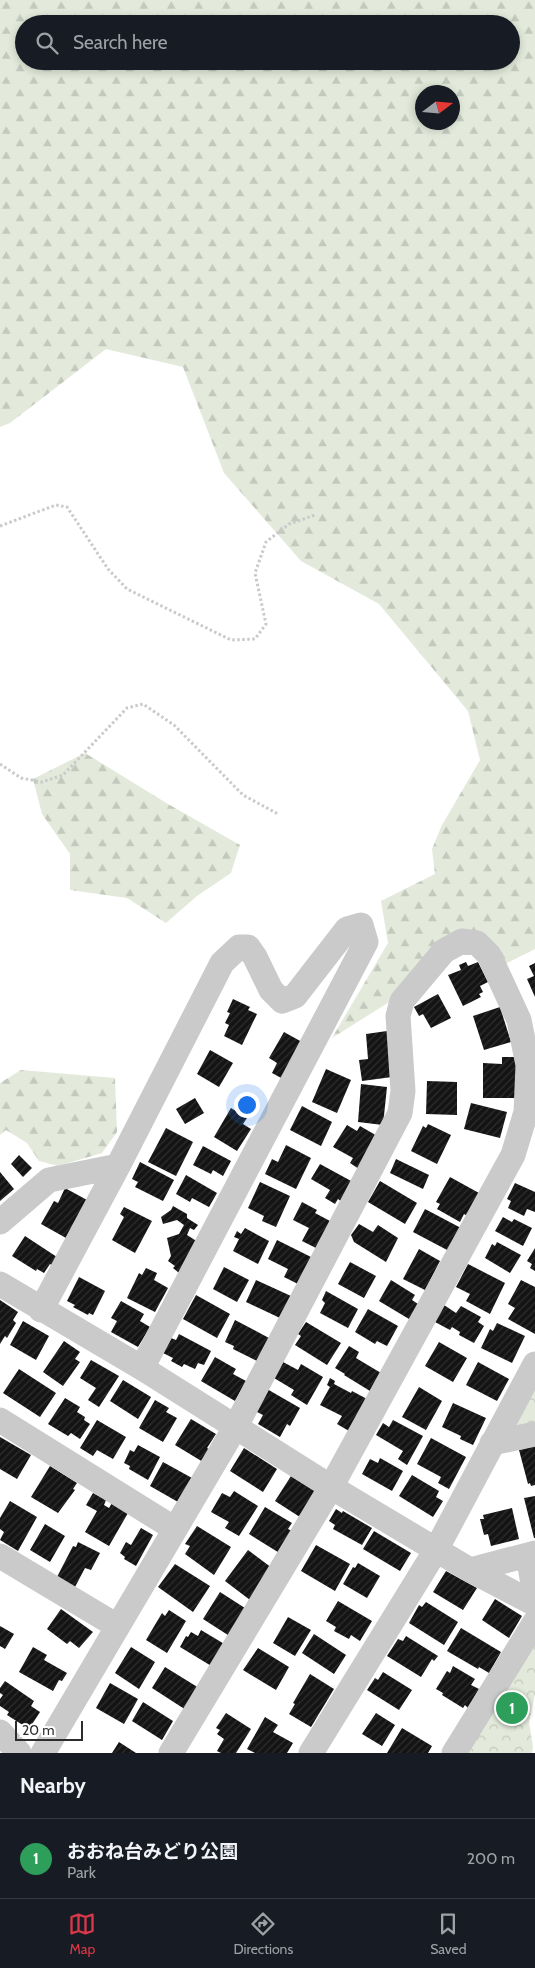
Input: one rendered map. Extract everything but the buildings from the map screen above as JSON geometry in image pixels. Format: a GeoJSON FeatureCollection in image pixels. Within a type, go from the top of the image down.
{"type":"FeatureCollection","features":[{"type":"Feature","properties":{"kind":"street"},"geometry":{"type":"LineString","coordinates":[[42,1310],[222,963],[239,947],[248,946],[255,956],[271,990],[282,1001],[294,996],[347,929],[361,925],[366,942],[142,1368]]}},
{"type":"Feature","properties":{"kind":"street"},"geometry":{"type":"LineString","coordinates":[[43,1753],[236,1426],[400,1113],[403,1091],[398,1016],[402,1001],[444,950],[462,941],[477,943],[489,955],[519,1020],[528,1065],[526,1112],[512,1156],[331,1487],[171,1753]]}},
{"type":"Feature","properties":{"kind":"street"},"geometry":{"type":"LineString","coordinates":[[0,1222],[49,1180],[118,1166]]}},
{"type":"Feature","properties":{"kind":"street"},"geometry":{"type":"LineString","coordinates":[[0,1284],[142,1368],[331,1487],[436,1550],[535,1604]]}},
{"type":"Feature","properties":{"kind":"street"},"geometry":{"type":"LineString","coordinates":[[311,1753],[436,1550],[535,1364]]}},
{"type":"Feature","properties":{"kind":"street"},"geometry":{"type":"LineString","coordinates":[[0,1420],[175,1529]]}},
{"type":"Feature","properties":{"kind":"street"},"geometry":{"type":"LineString","coordinates":[[492,1443],[535,1434]]}},
{"type":"Feature","properties":{"kind":"street"},"geometry":{"type":"LineString","coordinates":[[470,1570],[532,1554],[535,1595]]}},
{"type":"Feature","properties":{"kind":"street"},"geometry":{"type":"LineString","coordinates":[[0,1556],[117,1626]]}},
{"type":"Feature","properties":{"kind":"street"},"geometry":{"type":"LineString","coordinates":[[454,1753],[535,1622]]}},
{"type":"Feature","properties":{"kind":"street"},"geometry":{"type":"LineString","coordinates":[[0,1732],[19,1753]]}},
{"type":"Feature","properties":{"kind":"path"},"geometry":{"type":"LineString","coordinates":[[0,526],[56,505],[67,507],[108,569],[127,590],[231,640],[255,640],[266,624],[255,573],[266,542],[289,524],[314,515]]}},
{"type":"Feature","properties":{"kind":"path"},"geometry":{"type":"LineString","coordinates":[[0,764],[21,778],[42,782],[63,775],[127,708],[142,704],[174,725],[243,795],[278,814]]}},
{"type":"Feature","properties":{"kind":"green space"},"geometry":{"type":"Polygon","coordinates":[[[0,0],[535,0],[535,949],[497,968],[465,942],[402,994],[332,1038],[388,943],[381,901],[435,874],[432,849],[442,825],[480,760],[468,711],[379,604],[301,561],[224,473],[183,367],[106,349],[10,423],[0,427],[0,0]]]}},
{"type":"Feature","properties":{"kind":"green space"},"geometry":{"type":"Polygon","coordinates":[[[85,753],[240,845],[231,873],[197,896],[166,923],[127,898],[70,890],[70,854],[42,814],[33,779],[85,753]]]}},
{"type":"Feature","properties":{"kind":"green space"},"geometry":{"type":"Polygon","coordinates":[[[21,1070],[115,1078],[117,1132],[102,1153],[58,1166],[39,1161],[27,1143],[6,1130],[0,1135],[0,1083],[21,1070]]]}},
{"type":"Feature","properties":{"kind":"green space"},"geometry":{"type":"Polygon","coordinates":[[[535,1381],[535,1428],[516,1432],[516,1417],[535,1381]]]}},
{"type":"Feature","properties":{"kind":"green space"},"geometry":{"type":"Polygon","coordinates":[[[535,1639],[535,1695],[529,1722],[533,1747],[532,1753],[464,1753],[535,1639]]]}},
{"type":"Feature","properties":{"kind":"place","name":"おおね台みどり公園"},"geometry":{"type":"Point","coordinates":[512,1708]}}]}
